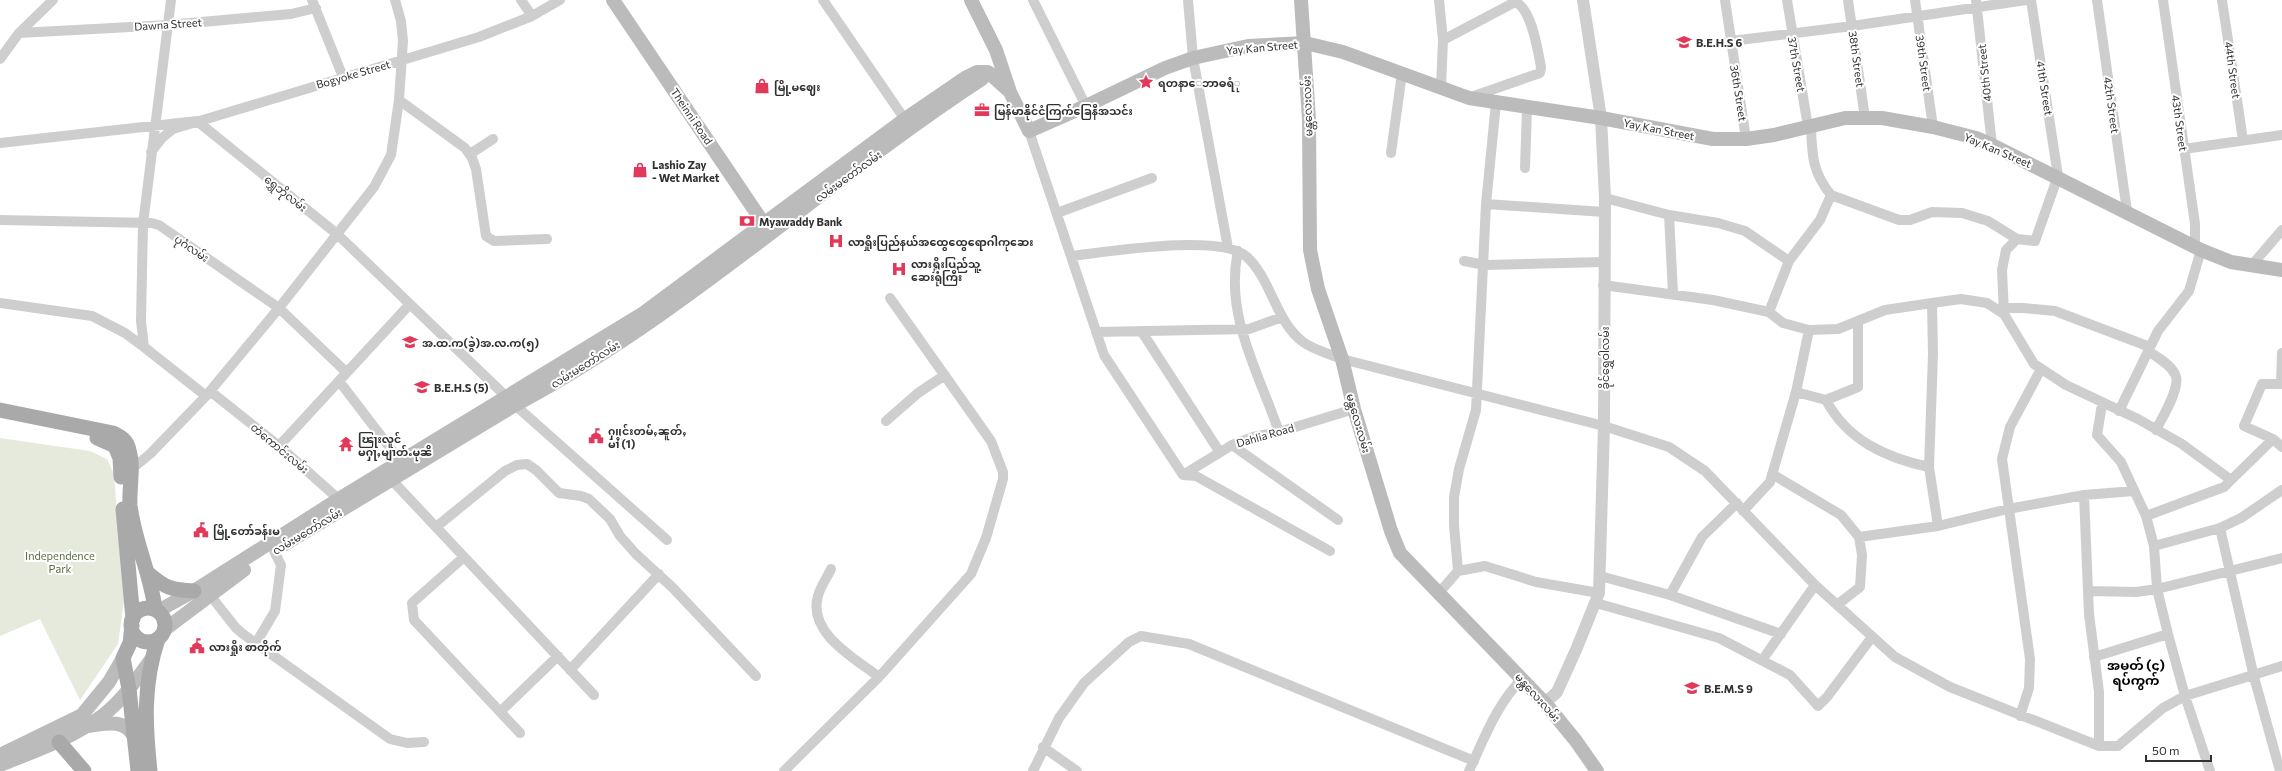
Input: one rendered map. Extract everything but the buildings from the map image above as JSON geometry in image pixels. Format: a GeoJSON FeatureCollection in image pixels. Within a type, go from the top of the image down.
{"type":"FeatureCollection","features":[{"type":"Feature","properties":{"kind":"main road","name":"Theinni Road"},"geometry":{"type":"LineString","coordinates":[[613,0],[767,228]]}},
{"type":"Feature","properties":{"kind":"main road"},"geometry":{"type":"LineString","coordinates":[[971,0],[996,50],[1010,92],[1029,131]]}},
{"type":"Feature","properties":{"kind":"main road","name":"မန္တလေးလမ်း"},"geometry":{"type":"LineString","coordinates":[[1301,0],[1308,120],[1310,250],[1318,288],[1342,359],[1354,409],[1400,553],[1438,594],[1523,678],[1576,741],[1597,771]]}},
{"type":"Feature","properties":{"kind":"main road","name":"Yay Kan Street"},"geometry":{"type":"LineString","coordinates":[[1029,131],[1086,106],[1165,68],[1193,58],[1248,46],[1304,44],[1343,52],[1441,86],[1470,98],[1527,108],[1601,118],[1713,139],[1746,139],[1810,127],[1845,118],[1882,118],[1933,127],[1976,138],[1992,145],[2058,176],[2198,248],[2231,262],[2282,270]]}},
{"type":"Feature","properties":{"kind":"main road"},"geometry":{"type":"LineString","coordinates":[[996,50],[988,72],[1010,92]]}},
{"type":"Feature","properties":{"kind":"main road","name":"လမ်းမတော်လမ်း"},"geometry":{"type":"LineString","coordinates":[[156,610],[194,591],[583,358],[642,314],[679,294],[908,124],[965,78],[977,72],[988,72]]}},
{"type":"Feature","properties":{"kind":"main road","name":"လမ်းမတော်လမ်း"},"geometry":{"type":"LineString","coordinates":[[388,476],[401,462],[510,401]]}},
{"type":"Feature","properties":{"kind":"main road"},"geometry":{"type":"LineString","coordinates":[[0,410],[113,433],[124,439],[130,450],[125,473],[132,622],[134,634],[142,641],[153,641],[161,635]]}},
{"type":"Feature","properties":{"kind":"main road"},"geometry":{"type":"LineString","coordinates":[[0,419],[103,439],[115,446],[125,473],[130,505],[152,586],[156,610],[164,619],[161,635],[152,658],[146,686],[145,708],[150,771]]}},
{"type":"Feature","properties":{"kind":"main road","name":"လမ်းမတော်လမ်း"},"geometry":{"type":"LineString","coordinates":[[161,635],[251,564],[343,503]]}},
{"type":"Feature","properties":{"kind":"main road"},"geometry":{"type":"LineString","coordinates":[[148,573],[161,585],[174,590],[194,591]]}},
{"type":"Feature","properties":{"kind":"main road"},"geometry":{"type":"LineString","coordinates":[[0,756],[82,715],[109,682],[123,658],[130,643],[132,622],[140,610],[156,610]]}},
{"type":"Feature","properties":{"kind":"main road"},"geometry":{"type":"LineString","coordinates":[[123,658],[129,689],[138,771]]}},
{"type":"Feature","properties":{"kind":"main road"},"geometry":{"type":"LineString","coordinates":[[0,765],[59,742],[103,715],[129,689],[152,658]]}},
{"type":"Feature","properties":{"kind":"main road"},"geometry":{"type":"LineString","coordinates":[[85,727],[122,724],[128,727],[133,735]]}},
{"type":"Feature","properties":{"kind":"main road"},"geometry":{"type":"LineString","coordinates":[[59,742],[84,771]]}},
{"type":"Feature","properties":{"kind":"street"},"geometry":{"type":"LineString","coordinates":[[0,59],[19,33],[53,0]]}},
{"type":"Feature","properties":{"kind":"street"},"geometry":{"type":"LineString","coordinates":[[144,347],[141,320],[143,224],[171,0]]}},
{"type":"Feature","properties":{"kind":"street"},"geometry":{"type":"LineString","coordinates":[[125,473],[150,454],[208,393],[279,308],[374,187],[390,155],[399,100],[403,60],[401,21],[395,0]]}},
{"type":"Feature","properties":{"kind":"street"},"geometry":{"type":"LineString","coordinates":[[521,0],[532,16]]}},
{"type":"Feature","properties":{"kind":"street","name":"Bogyoke Street"},"geometry":{"type":"LineString","coordinates":[[151,152],[162,138],[174,129],[479,37],[532,16],[560,0]]}},
{"type":"Feature","properties":{"kind":"street"},"geometry":{"type":"LineString","coordinates":[[823,0],[908,124]]}},
{"type":"Feature","properties":{"kind":"street"},"geometry":{"type":"LineString","coordinates":[[1033,0],[1086,106]]}},
{"type":"Feature","properties":{"kind":"street"},"geometry":{"type":"LineString","coordinates":[[1188,0],[1193,58],[1228,248]]}},
{"type":"Feature","properties":{"kind":"street"},"geometry":{"type":"LineString","coordinates":[[1439,0],[1443,40],[1441,86]]}},
{"type":"Feature","properties":{"kind":"street","name":"ခိုင်ရွှေဝါလမ်း"},"geometry":{"type":"LineString","coordinates":[[1545,703],[1557,692],[1597,598],[1600,576],[1604,426],[1603,262],[1605,198],[1601,118],[1583,0]]}},
{"type":"Feature","properties":{"kind":"street","name":"36th Street"},"geometry":{"type":"LineString","coordinates":[[1725,0],[1746,139]]}},
{"type":"Feature","properties":{"kind":"street","name":"37th Street"},"geometry":{"type":"LineString","coordinates":[[1787,0],[1810,127],[1813,160],[1821,183],[1831,195]]}},
{"type":"Feature","properties":{"kind":"street","name":"38th Street"},"geometry":{"type":"LineString","coordinates":[[1848,0],[1865,118]]}},
{"type":"Feature","properties":{"kind":"street","name":"39th Street"},"geometry":{"type":"LineString","coordinates":[[1915,0],[1933,127]]}},
{"type":"Feature","properties":{"kind":"street"},"geometry":{"type":"LineString","coordinates":[[1731,41],[1917,17],[1976,3],[2026,0]]}},
{"type":"Feature","properties":{"kind":"street","name":"41th Street"},"geometry":{"type":"LineString","coordinates":[[2031,0],[2058,176]]}},
{"type":"Feature","properties":{"kind":"street","name":"42th Street"},"geometry":{"type":"LineString","coordinates":[[2097,0],[2127,211]]}},
{"type":"Feature","properties":{"kind":"street","name":"43th Street"},"geometry":{"type":"LineString","coordinates":[[2119,411],[2158,331],[2189,291],[2198,248],[2196,224],[2163,0]]}},
{"type":"Feature","properties":{"kind":"street","name":"44th Street"},"geometry":{"type":"LineString","coordinates":[[2222,0],[2243,140]]}},
{"type":"Feature","properties":{"kind":"street"},"geometry":{"type":"LineString","coordinates":[[1443,40],[1515,2],[1520,5],[1532,24],[1541,67],[1540,73],[1470,98]]}},
{"type":"Feature","properties":{"kind":"street","name":"40th Street"},"geometry":{"type":"LineString","coordinates":[[1976,3],[1992,145]]}},
{"type":"Feature","properties":{"kind":"street"},"geometry":{"type":"LineString","coordinates":[[314,4],[344,77]]}},
{"type":"Feature","properties":{"kind":"street","name":"Dawna Street"},"geometry":{"type":"LineString","coordinates":[[19,33],[168,24],[291,14],[314,4]]}},
{"type":"Feature","properties":{"kind":"street"},"geometry":{"type":"LineString","coordinates":[[1391,153],[1402,73]]}},
{"type":"Feature","properties":{"kind":"street"},"geometry":{"type":"LineString","coordinates":[[399,100],[465,148],[470,154],[476,168],[486,236],[488,239],[494,241],[547,239]]}},
{"type":"Feature","properties":{"kind":"street"},"geometry":{"type":"LineString","coordinates":[[1458,571],[1454,525],[1454,497],[1459,469],[1476,410],[1478,393],[1485,265],[1486,204],[1496,102]]}},
{"type":"Feature","properties":{"kind":"street"},"geometry":{"type":"LineString","coordinates":[[1524,168],[1527,108]]}},
{"type":"Feature","properties":{"kind":"street"},"geometry":{"type":"LineString","coordinates":[[0,143],[197,121]]}},
{"type":"Feature","properties":{"kind":"street","name":"ရွှေဘိုလမ်း"},"geometry":{"type":"LineString","coordinates":[[197,121],[337,234],[510,401],[666,540]]}},
{"type":"Feature","properties":{"kind":"street"},"geometry":{"type":"LineString","coordinates":[[1029,131],[1104,355],[1183,475],[1196,476],[1330,552]]}},
{"type":"Feature","properties":{"kind":"street"},"geometry":{"type":"LineString","coordinates":[[2184,149],[2282,134]]}},
{"type":"Feature","properties":{"kind":"street"},"geometry":{"type":"LineString","coordinates":[[470,154],[493,139]]}},
{"type":"Feature","properties":{"kind":"street"},"geometry":{"type":"LineString","coordinates":[[1769,312],[1789,261],[1820,220],[1831,195],[1899,220],[1910,220],[1932,212],[1962,213],[1988,221],[2017,238],[2035,241],[2058,176]]}},
{"type":"Feature","properties":{"kind":"street"},"geometry":{"type":"LineString","coordinates":[[1057,213],[1152,178]]}},
{"type":"Feature","properties":{"kind":"street"},"geometry":{"type":"LineString","coordinates":[[1605,198],[1669,215],[1718,223],[1745,231],[1789,261]]}},
{"type":"Feature","properties":{"kind":"street"},"geometry":{"type":"LineString","coordinates":[[1486,204],[1604,212]]}},
{"type":"Feature","properties":{"kind":"street"},"geometry":{"type":"LineString","coordinates":[[1669,215],[1673,293]]}},
{"type":"Feature","properties":{"kind":"street","name":"ပုဂံလမ်း"},"geometry":{"type":"LineString","coordinates":[[0,220],[159,225],[279,308],[346,372]]}},
{"type":"Feature","properties":{"kind":"street"},"geometry":{"type":"LineString","coordinates":[[2251,266],[2282,230]]}},
{"type":"Feature","properties":{"kind":"street"},"geometry":{"type":"LineString","coordinates":[[2017,238],[2006,250],[2002,270],[2004,311],[2034,364],[2102,404],[2119,411],[2182,444],[2231,480]]}},
{"type":"Feature","properties":{"kind":"street"},"geometry":{"type":"LineString","coordinates":[[1071,256],[1162,246],[1228,248],[1238,251],[1247,256],[1262,275],[1282,317],[1303,342],[1342,359],[1604,426],[1669,447],[1705,471],[1815,585],[1895,657],[1950,687],[2099,746],[2118,746],[2162,708],[2185,696],[2254,677],[2282,666]]}},
{"type":"Feature","properties":{"kind":"street"},"geometry":{"type":"LineString","coordinates":[[1238,251],[1234,270],[1233,288],[1241,329],[1250,359],[1266,394],[1279,432]]}},
{"type":"Feature","properties":{"kind":"street"},"geometry":{"type":"LineString","coordinates":[[1464,261],[1485,265],[1603,262]]}},
{"type":"Feature","properties":{"kind":"street"},"geometry":{"type":"LineString","coordinates":[[1603,285],[1673,293],[1769,312],[1783,323],[1809,330],[1838,328],[1858,322],[1885,310],[1961,299],[1987,303],[2004,311],[2023,308],[2055,311],[2149,349],[2171,369],[2175,374],[2176,381],[2174,392],[2156,430]]}},
{"type":"Feature","properties":{"kind":"street"},"geometry":{"type":"LineString","coordinates":[[784,771],[879,677],[971,574],[986,538],[1003,479],[1003,472],[991,441],[890,298]]}},
{"type":"Feature","properties":{"kind":"street","name":"တံကောင်းလမ်း"},"geometry":{"type":"LineString","coordinates":[[0,303],[92,316],[125,333],[278,446],[343,503]]}},
{"type":"Feature","properties":{"kind":"street"},"geometry":{"type":"LineString","coordinates":[[1932,303],[1933,354],[1929,467],[1938,526]]}},
{"type":"Feature","properties":{"kind":"street"},"geometry":{"type":"LineString","coordinates":[[278,446],[410,304]]}},
{"type":"Feature","properties":{"kind":"street"},"geometry":{"type":"LineString","coordinates":[[1096,332],[1248,329],[1282,317]]}},
{"type":"Feature","properties":{"kind":"street"},"geometry":{"type":"LineString","coordinates":[[125,333],[141,320]]}},
{"type":"Feature","properties":{"kind":"street"},"geometry":{"type":"LineString","coordinates":[[1796,392],[1826,400],[1858,387],[1858,322]]}},
{"type":"Feature","properties":{"kind":"street"},"geometry":{"type":"LineString","coordinates":[[1670,595],[1702,538],[1770,482],[1796,392],[1809,330]]}},
{"type":"Feature","properties":{"kind":"street"},"geometry":{"type":"LineString","coordinates":[[1142,332],[1219,451]]}},
{"type":"Feature","properties":{"kind":"street"},"geometry":{"type":"LineString","coordinates":[[2282,353],[2281,384],[2262,384],[2244,426],[2272,439],[2282,447]]}},
{"type":"Feature","properties":{"kind":"street"},"geometry":{"type":"LineString","coordinates":[[2020,716],[2029,688],[2030,659],[2002,459],[2010,427],[2041,369]]}},
{"type":"Feature","properties":{"kind":"street"},"geometry":{"type":"LineString","coordinates":[[886,420],[918,393],[945,374]]}},
{"type":"Feature","properties":{"kind":"street"},"geometry":{"type":"LineString","coordinates":[[339,381],[401,462]]}},
{"type":"Feature","properties":{"kind":"street"},"geometry":{"type":"LineString","coordinates":[[1826,400],[1835,416],[1868,446],[1903,461],[1929,467]]}},
{"type":"Feature","properties":{"kind":"street"},"geometry":{"type":"LineString","coordinates":[[2102,404],[2097,435],[2121,462],[2146,516],[2154,546],[2157,589],[2168,634],[2185,696],[2210,771]]}},
{"type":"Feature","properties":{"kind":"street","name":"Dahlia Road"},"geometry":{"type":"LineString","coordinates":[[1183,475],[1219,451],[1232,445],[1253,437],[1279,432],[1354,409]]}},
{"type":"Feature","properties":{"kind":"street"},"geometry":{"type":"LineString","coordinates":[[2146,516],[2224,486],[2272,439]]}},
{"type":"Feature","properties":{"kind":"street"},"geometry":{"type":"LineString","coordinates":[[1232,445],[1338,520]]}},
{"type":"Feature","properties":{"kind":"street"},"geometry":{"type":"LineString","coordinates":[[436,527],[505,471],[517,465],[527,464],[536,470],[559,492],[589,499],[610,519],[625,542],[658,574],[756,676]]}},
{"type":"Feature","properties":{"kind":"street"},"geometry":{"type":"LineString","coordinates":[[1772,474],[1841,515],[1859,537],[1862,555],[1860,587],[1837,605]]}},
{"type":"Feature","properties":{"kind":"street"},"geometry":{"type":"LineString","coordinates":[[388,476],[594,695]]}},
{"type":"Feature","properties":{"kind":"street"},"geometry":{"type":"LineString","coordinates":[[2154,546],[2220,528],[2241,518],[2282,490]]}},
{"type":"Feature","properties":{"kind":"street"},"geometry":{"type":"LineString","coordinates":[[1859,537],[1938,526],[2008,509],[2084,495],[2134,491]]}},
{"type":"Feature","properties":{"kind":"street"},"geometry":{"type":"LineString","coordinates":[[2084,495],[2094,657],[2099,692],[2099,746]]}},
{"type":"Feature","properties":{"kind":"street"},"geometry":{"type":"LineString","coordinates":[[2220,528],[2254,677],[2280,771]]}},
{"type":"Feature","properties":{"kind":"street"},"geometry":{"type":"LineString","coordinates":[[256,643],[275,611],[281,565],[274,550]]}},
{"type":"Feature","properties":{"kind":"street"},"geometry":{"type":"LineString","coordinates":[[464,557],[412,603],[414,620],[520,733]]}},
{"type":"Feature","properties":{"kind":"street"},"geometry":{"type":"LineString","coordinates":[[2089,591],[2136,592],[2157,589],[2282,558]]}},
{"type":"Feature","properties":{"kind":"street"},"geometry":{"type":"LineString","coordinates":[[1438,594],[1458,571],[1485,566],[1536,582],[1597,598],[1719,638],[1763,659],[1790,675],[1818,706],[1827,697],[1872,637]]}},
{"type":"Feature","properties":{"kind":"street"},"geometry":{"type":"LineString","coordinates":[[831,569],[817,597],[820,623],[831,640],[879,677]]}},
{"type":"Feature","properties":{"kind":"street"},"geometry":{"type":"LineString","coordinates":[[570,670],[658,574]]}},
{"type":"Feature","properties":{"kind":"street"},"geometry":{"type":"LineString","coordinates":[[1600,576],[1670,595],[1780,634]]}},
{"type":"Feature","properties":{"kind":"street"},"geometry":{"type":"LineString","coordinates":[[1763,659],[1815,585]]}},
{"type":"Feature","properties":{"kind":"street"},"geometry":{"type":"LineString","coordinates":[[210,595],[236,628],[390,738],[407,743],[424,742]]}},
{"type":"Feature","properties":{"kind":"street"},"geometry":{"type":"LineString","coordinates":[[2094,657],[2168,634]]}},
{"type":"Feature","properties":{"kind":"street"},"geometry":{"type":"LineString","coordinates":[[1033,771],[1043,747],[1059,718],[1084,683],[1129,642],[1141,636],[1190,644],[1474,761]]}},
{"type":"Feature","properties":{"kind":"street"},"geometry":{"type":"LineString","coordinates":[[501,711],[558,656]]}},
{"type":"Feature","properties":{"kind":"street"},"geometry":{"type":"LineString","coordinates":[[1469,771],[1502,704],[1511,690],[1523,678]]}},
{"type":"Feature","properties":{"kind":"street"},"geometry":{"type":"LineString","coordinates":[[1043,747],[1077,771]]}},
{"type":"Feature","properties":{"kind":"green space","name":"Independence Park"},"geometry":{"type":"Polygon","coordinates":[[[0,438],[90,451],[107,459],[114,474],[124,601],[118,644],[80,700],[40,619],[0,636],[0,438]]]}},
{"type":"Feature","properties":{"kind":"place","name":"B.E.H.S 6"},"geometry":{"type":"Point","coordinates":[1684,42]}},
{"type":"Feature","properties":{"kind":"place","name":"ရတနာေဘာဓရံု"},"geometry":{"type":"Point","coordinates":[1146,82]}},
{"type":"Feature","properties":{"kind":"place","name":"မြို့မဈေး"},"geometry":{"type":"Point","coordinates":[762,86]}},
{"type":"Feature","properties":{"kind":"place","name":"မြန်မာနိုင်ငံကြက်ခြေနီအသင်း"},"geometry":{"type":"Point","coordinates":[982,110]}},
{"type":"Feature","properties":{"kind":"place","name":"Lashio Zay - Wet Market"},"geometry":{"type":"Point","coordinates":[640,170]}},
{"type":"Feature","properties":{"kind":"place","name":"Myawaddy Bank"},"geometry":{"type":"Point","coordinates":[747,221]}},
{"type":"Feature","properties":{"kind":"place","name":"လာရှိုးပြည်နယ်အထွေထွေရောဂါကုဆေး"},"geometry":{"type":"Point","coordinates":[836,241]}},
{"type":"Feature","properties":{"kind":"place","name":"လားရှိုးပြည်သူ့ ဆေးရုံကြီး"},"geometry":{"type":"Point","coordinates":[899,269]}},
{"type":"Feature","properties":{"kind":"place","name":"အ.ထ.က(ခွဲ)အ.လ.က(၅)"},"geometry":{"type":"Point","coordinates":[410,342]}},
{"type":"Feature","properties":{"kind":"place","name":"B.E.H.S (5)"},"geometry":{"type":"Point","coordinates":[422,387]}},
{"type":"Feature","properties":{"kind":"place","name":"ႁူင်းတမ်ႇၼူတ်ႇ မၢႆ (1)"},"geometry":{"type":"Point","coordinates":[596,436]}},
{"type":"Feature","properties":{"kind":"place","name":"ၽြႃးလူင် မႁႃႇမျၢတ်ႉမုၼိ"},"geometry":{"type":"Point","coordinates":[346,444]}},
{"type":"Feature","properties":{"kind":"place","name":"မြို့တော်ခန်းမ"},"geometry":{"type":"Point","coordinates":[201,530]}},
{"type":"Feature","properties":{"kind":"place","name":"လားရှိုး စာတိုက်"},"geometry":{"type":"Point","coordinates":[197,646]}},
{"type":"Feature","properties":{"kind":"place","name":"B.E.M.S 9"},"geometry":{"type":"Point","coordinates":[1692,688]}},
{"type":"Feature","properties":{"kind":"district","name":"အမှတ် (၄) ရပ်ကွက်"},"geometry":{"type":"Point","coordinates":[2136,672]}}]}
